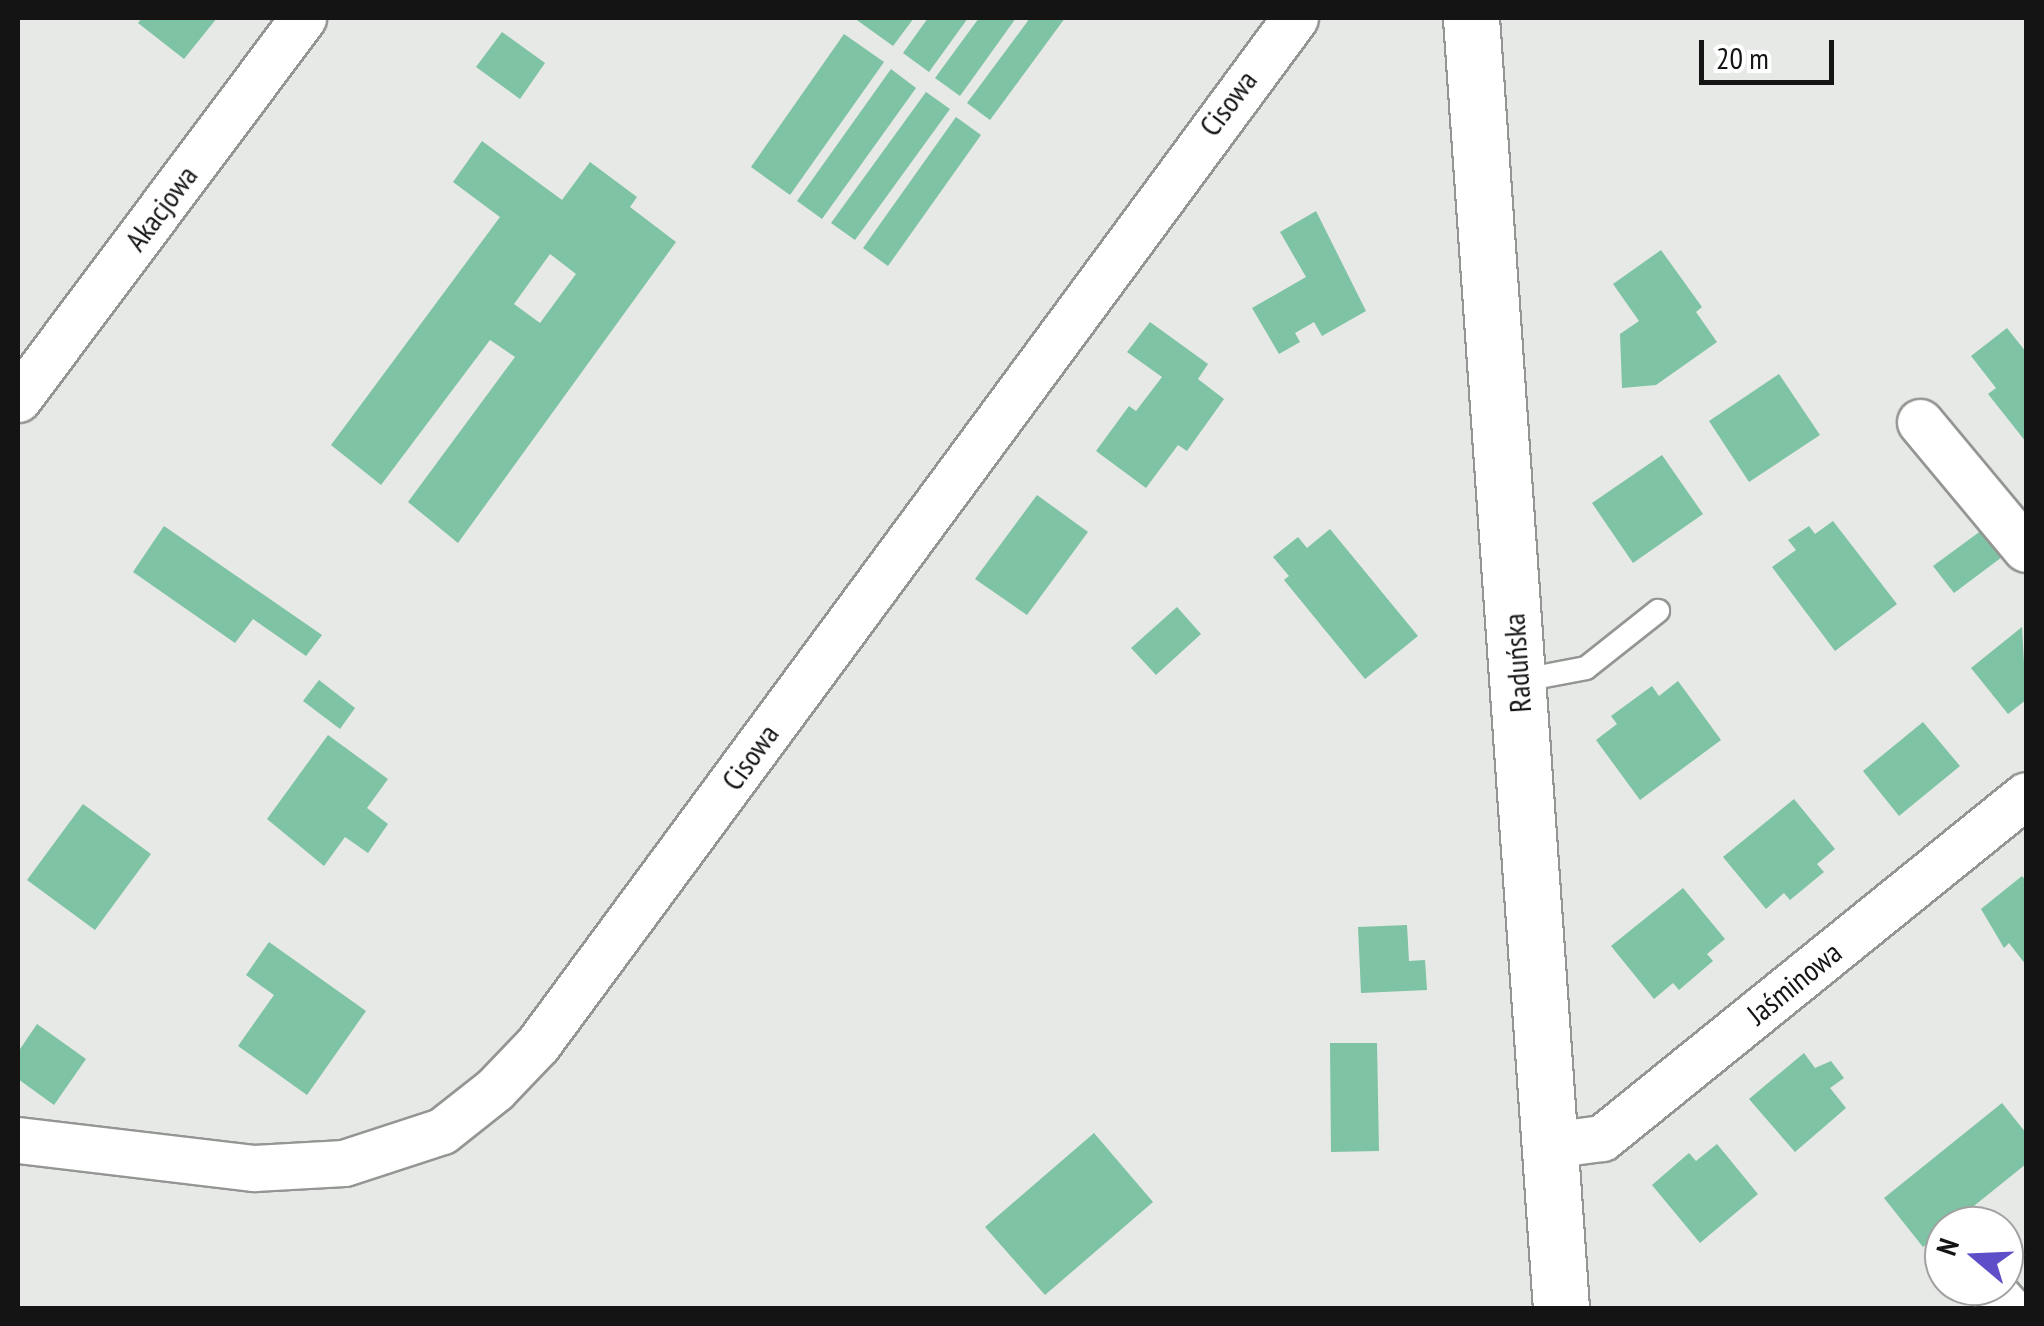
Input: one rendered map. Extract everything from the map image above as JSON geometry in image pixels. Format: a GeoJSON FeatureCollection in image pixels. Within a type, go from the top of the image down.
{"type":"FeatureCollection","features":[{"type":"Feature","properties":{"kind":"street","name":"Akacjowa"},"geometry":{"type":"LineString","coordinates":[[18,399],[303,18]]}},
{"type":"Feature","properties":{"kind":"street","name":"Cisowa"},"geometry":{"type":"LineString","coordinates":[[18,1140],[254,1168],[344,1164],[442,1132],[496,1088],[561,1013],[1295,18]]}},
{"type":"Feature","properties":{"kind":"street","name":"Raduńska"},"geometry":{"type":"LineString","coordinates":[[1471,18],[1560,1308]]}},
{"type":"Feature","properties":{"kind":"street"},"geometry":{"type":"LineString","coordinates":[[1920,422],[2026,549]]}},
{"type":"Feature","properties":{"kind":"street","name":"Jaśminowa"},"geometry":{"type":"LineString","coordinates":[[1550,1145],[1602,1138],[2026,795]]}},
{"type":"Feature","properties":{"kind":"lane"},"geometry":{"type":"LineString","coordinates":[[1518,681],[1586,668],[1658,611]]}},
{"type":"Feature","properties":{"kind":"building"},"geometry":{"type":"Polygon","coordinates":[[[142,18],[217,18],[184,59],[138,23],[142,18]]]}},
{"type":"Feature","properties":{"kind":"building"},"geometry":{"type":"Polygon","coordinates":[[[854,18],[914,18],[893,46],[854,18]]]}},
{"type":"Feature","properties":{"kind":"building"},"geometry":{"type":"Polygon","coordinates":[[[928,18],[968,18],[929,72],[903,53],[928,18]]]}},
{"type":"Feature","properties":{"kind":"building"},"geometry":{"type":"Polygon","coordinates":[[[979,18],[1016,18],[960,96],[935,78],[979,18]]]}},
{"type":"Feature","properties":{"kind":"building"},"geometry":{"type":"Polygon","coordinates":[[[1030,18],[1065,18],[990,120],[967,103],[1030,18]]]}},
{"type":"Feature","properties":{"kind":"building"},"geometry":{"type":"Polygon","coordinates":[[[502,32],[545,63],[520,99],[476,67],[502,32]]]}},
{"type":"Feature","properties":{"kind":"building"},"geometry":{"type":"Polygon","coordinates":[[[844,34],[884,62],[790,195],[751,167],[844,34]]]}},
{"type":"Feature","properties":{"kind":"building"},"geometry":{"type":"Polygon","coordinates":[[[891,69],[916,88],[822,219],[797,201],[891,69]]]}},
{"type":"Feature","properties":{"kind":"building"},"geometry":{"type":"Polygon","coordinates":[[[926,92],[950,109],[855,240],[831,223],[926,92]]]}},
{"type":"Feature","properties":{"kind":"building"},"geometry":{"type":"Polygon","coordinates":[[[956,117],[981,135],[888,266],[863,248],[956,117]]]}},
{"type":"Feature","properties":{"kind":"building"},"geometry":{"type":"Polygon","coordinates":[[[482,141],[562,200],[590,162],[637,197],[630,207],[676,242],[458,543],[408,502],[515,357],[490,340],[381,485],[331,445],[500,217],[453,182],[482,141]],[[550,254],[514,304],[540,323],[576,274],[550,254]]]}},
{"type":"Feature","properties":{"kind":"building"},"geometry":{"type":"Polygon","coordinates":[[[1316,211],[1366,311],[1322,336],[1314,322],[1295,333],[1300,342],[1279,354],[1252,308],[1306,277],[1280,232],[1316,211]]]}},
{"type":"Feature","properties":{"kind":"building"},"geometry":{"type":"Polygon","coordinates":[[[1661,250],[1702,307],[1696,312],[1717,342],[1656,385],[1622,388],[1620,334],[1639,321],[1613,284],[1661,250]]]}},
{"type":"Feature","properties":{"kind":"building"},"geometry":{"type":"Polygon","coordinates":[[[1150,322],[1208,364],[1198,379],[1224,399],[1187,451],[1178,445],[1146,488],[1096,451],[1129,406],[1136,411],[1162,377],[1127,352],[1150,322]]]}},
{"type":"Feature","properties":{"kind":"building"},"geometry":{"type":"Polygon","coordinates":[[[2007,328],[2026,352],[2026,442],[1988,394],[1996,388],[1971,356],[2007,328]]]}},
{"type":"Feature","properties":{"kind":"building"},"geometry":{"type":"Polygon","coordinates":[[[1779,374],[1820,435],[1749,482],[1709,421],[1779,374]]]}},
{"type":"Feature","properties":{"kind":"building"},"geometry":{"type":"Polygon","coordinates":[[[1662,455],[1703,514],[1633,563],[1592,503],[1662,455]]]}},
{"type":"Feature","properties":{"kind":"building"},"geometry":{"type":"Polygon","coordinates":[[[1037,495],[1088,532],[1027,615],[975,579],[1037,495]]]}},
{"type":"Feature","properties":{"kind":"building"},"geometry":{"type":"Polygon","coordinates":[[[1833,521],[1897,604],[1835,651],[1772,567],[1796,550],[1788,540],[1809,526],[1815,534],[1833,521]]]}},
{"type":"Feature","properties":{"kind":"building"},"geometry":{"type":"Polygon","coordinates":[[[164,526],[322,635],[306,656],[253,619],[235,643],[133,572],[164,526]]]}},
{"type":"Feature","properties":{"kind":"building"},"geometry":{"type":"Polygon","coordinates":[[[1330,529],[1418,636],[1365,679],[1284,580],[1289,576],[1273,557],[1298,537],[1307,548],[1330,529]]]}},
{"type":"Feature","properties":{"kind":"building"},"geometry":{"type":"Polygon","coordinates":[[[1982,530],[2002,557],[1954,593],[1933,566],[1982,530]]]}},
{"type":"Feature","properties":{"kind":"building"},"geometry":{"type":"Polygon","coordinates":[[[1177,607],[1201,634],[1156,675],[1131,648],[1177,607]]]}},
{"type":"Feature","properties":{"kind":"building"},"geometry":{"type":"Polygon","coordinates":[[[2022,627],[2026,700],[2008,714],[1971,668],[2022,627]]]}},
{"type":"Feature","properties":{"kind":"building"},"geometry":{"type":"Polygon","coordinates":[[[319,680],[355,708],[340,729],[303,701],[319,680]]]}},
{"type":"Feature","properties":{"kind":"building"},"geometry":{"type":"Polygon","coordinates":[[[1678,681],[1721,740],[1640,800],[1596,740],[1617,724],[1611,716],[1652,686],[1659,696],[1678,681]]]}},
{"type":"Feature","properties":{"kind":"building"},"geometry":{"type":"Polygon","coordinates":[[[1923,722],[1960,766],[1899,816],[1863,771],[1923,722]]]}},
{"type":"Feature","properties":{"kind":"building"},"geometry":{"type":"Polygon","coordinates":[[[328,735],[388,779],[367,808],[388,824],[368,853],[345,837],[324,866],[267,819],[328,735]]]}},
{"type":"Feature","properties":{"kind":"building"},"geometry":{"type":"Polygon","coordinates":[[[1794,799],[1835,849],[1817,864],[1824,872],[1790,900],[1784,893],[1766,909],[1723,857],[1794,799]]]}},
{"type":"Feature","properties":{"kind":"building"},"geometry":{"type":"Polygon","coordinates":[[[83,804],[151,854],[95,930],[27,880],[83,804]]]}},
{"type":"Feature","properties":{"kind":"building"},"geometry":{"type":"Polygon","coordinates":[[[2022,876],[2026,881],[2026,965],[2009,943],[2004,948],[1981,909],[2022,876]]]}},
{"type":"Feature","properties":{"kind":"building"},"geometry":{"type":"Polygon","coordinates":[[[1683,888],[1725,939],[1707,954],[1713,961],[1679,990],[1673,983],[1654,999],[1611,946],[1683,888]]]}},
{"type":"Feature","properties":{"kind":"building"},"geometry":{"type":"Polygon","coordinates":[[[1407,925],[1409,961],[1425,960],[1427,990],[1361,993],[1358,927],[1407,925]]]}},
{"type":"Feature","properties":{"kind":"building"},"geometry":{"type":"Polygon","coordinates":[[[269,942],[366,1011],[307,1095],[238,1046],[274,995],[246,975],[269,942]]]}},
{"type":"Feature","properties":{"kind":"building"},"geometry":{"type":"Polygon","coordinates":[[[37,1024],[86,1059],[54,1105],[18,1079],[18,1052],[37,1024]]]}},
{"type":"Feature","properties":{"kind":"building"},"geometry":{"type":"Polygon","coordinates":[[[1330,1043],[1377,1043],[1379,1151],[1331,1152],[1330,1043]]]}},
{"type":"Feature","properties":{"kind":"building"},"geometry":{"type":"Polygon","coordinates":[[[1804,1053],[1815,1068],[1831,1061],[1844,1078],[1830,1088],[1846,1108],[1795,1152],[1749,1099],[1804,1053]]]}},
{"type":"Feature","properties":{"kind":"building"},"geometry":{"type":"Polygon","coordinates":[[[2002,1103],[2026,1133],[2026,1164],[1974,1206],[1924,1206],[1923,1247],[1884,1198],[2002,1103]]]}},
{"type":"Feature","properties":{"kind":"building"},"geometry":{"type":"Polygon","coordinates":[[[1094,1133],[1153,1202],[1045,1295],[985,1227],[1094,1133]]]}},
{"type":"Feature","properties":{"kind":"building"},"geometry":{"type":"Polygon","coordinates":[[[1717,1144],[1758,1194],[1700,1243],[1652,1185],[1689,1153],[1696,1161],[1717,1144]]]}}]}
